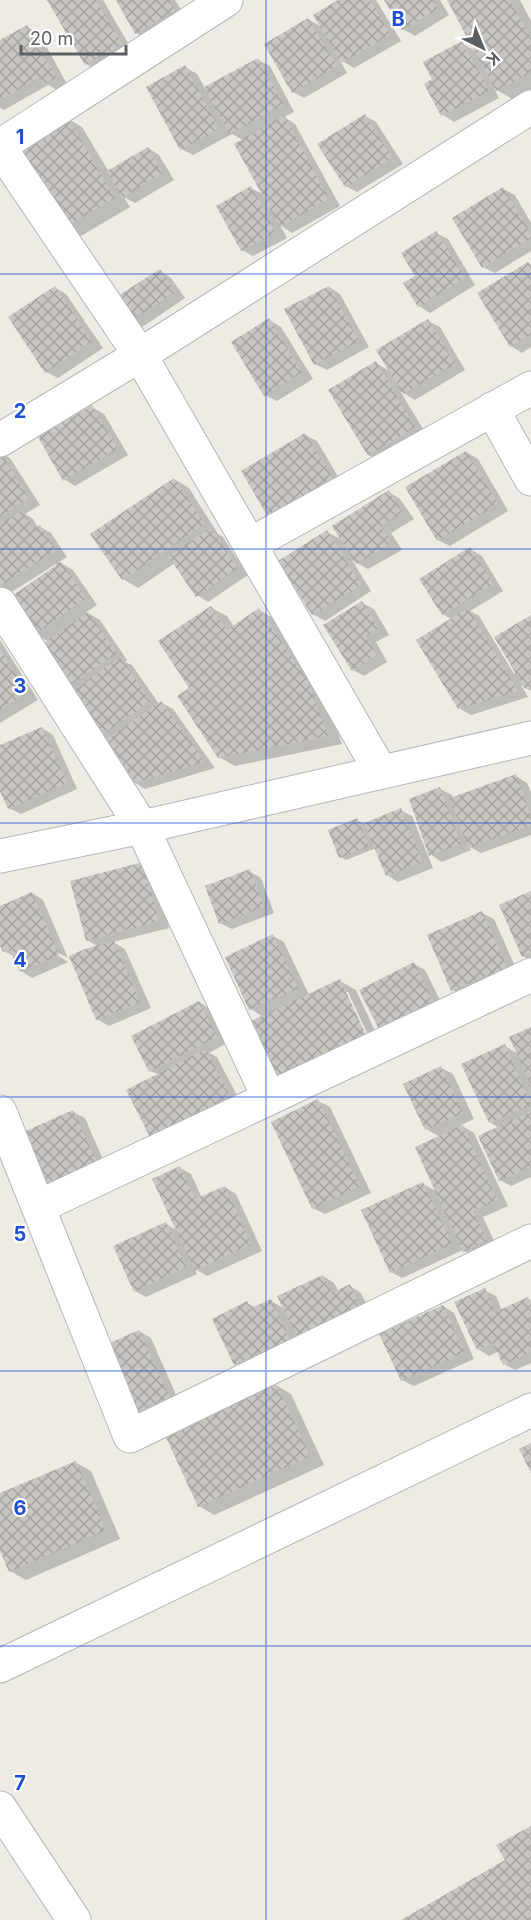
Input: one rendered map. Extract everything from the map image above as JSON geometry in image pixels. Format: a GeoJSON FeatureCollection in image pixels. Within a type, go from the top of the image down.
{"type":"FeatureCollection","features":[{"type":"Feature","properties":{"kind":"street"},"geometry":{"type":"LineString","coordinates":[[226,0],[0,147],[140,355],[381,772]]}},
{"type":"Feature","properties":{"kind":"street"},"geometry":{"type":"LineString","coordinates":[[0,440],[140,355],[531,107]]}},
{"type":"Feature","properties":{"kind":"street"},"geometry":{"type":"LineString","coordinates":[[251,544],[531,388]]}},
{"type":"Feature","properties":{"kind":"street"},"geometry":{"type":"LineString","coordinates":[[492,409],[531,479]]}},
{"type":"Feature","properties":{"kind":"street"},"geometry":{"type":"LineString","coordinates":[[0,604],[141,827],[269,1098]]}},
{"type":"Feature","properties":{"kind":"street"},"geometry":{"type":"LineString","coordinates":[[0,856],[141,827],[531,738]]}},
{"type":"Feature","properties":{"kind":"street"},"geometry":{"type":"LineString","coordinates":[[38,1207],[531,975]]}},
{"type":"Feature","properties":{"kind":"street"},"geometry":{"type":"LineString","coordinates":[[0,1112],[130,1436],[531,1241]]}},
{"type":"Feature","properties":{"kind":"street"},"geometry":{"type":"LineString","coordinates":[[0,1666],[531,1410]]}},
{"type":"Feature","properties":{"kind":"street"},"geometry":{"type":"LineString","coordinates":[[0,1808],[74,1920]]}},
{"type":"Feature","properties":{"kind":"building"},"geometry":{"type":"Polygon","coordinates":[[[47,0],[96,0],[122,44],[85,65],[47,0]]]}},
{"type":"Feature","properties":{"kind":"building"},"geometry":{"type":"Polygon","coordinates":[[[116,0],[169,0],[175,11],[135,34],[116,0]]]}},
{"type":"Feature","properties":{"kind":"building"},"geometry":{"type":"Polygon","coordinates":[[[338,0],[370,0],[390,34],[342,63],[313,15],[338,0]]]}},
{"type":"Feature","properties":{"kind":"building"},"geometry":{"type":"Polygon","coordinates":[[[384,0],[433,0],[438,9],[402,30],[384,0]]]}},
{"type":"Feature","properties":{"kind":"building"},"geometry":{"type":"Polygon","coordinates":[[[447,0],[510,0],[531,39],[531,72],[496,91],[447,0]]]}},
{"type":"Feature","properties":{"kind":"building"},"geometry":{"type":"Polygon","coordinates":[[[308,18],[337,66],[292,93],[264,44],[308,18]]]}},
{"type":"Feature","properties":{"kind":"building"},"geometry":{"type":"Polygon","coordinates":[[[27,25],[56,77],[44,85],[40,77],[0,100],[0,40],[27,25]]]}},
{"type":"Feature","properties":{"kind":"building"},"geometry":{"type":"Polygon","coordinates":[[[462,41],[489,91],[441,116],[424,84],[432,79],[423,62],[462,41]]]}},
{"type":"Feature","properties":{"kind":"building"},"geometry":{"type":"Polygon","coordinates":[[[258,58],[284,105],[229,134],[204,87],[258,58]]]}},
{"type":"Feature","properties":{"kind":"building"},"geometry":{"type":"Polygon","coordinates":[[[185,65],[219,129],[180,150],[146,87],[185,65]]]}},
{"type":"Feature","properties":{"kind":"building"},"geometry":{"type":"Polygon","coordinates":[[[365,114],[392,158],[345,187],[317,144],[365,114]]]}},
{"type":"Feature","properties":{"kind":"building"},"geometry":{"type":"Polygon","coordinates":[[[284,115],[329,199],[280,227],[234,144],[284,115]]]}},
{"type":"Feature","properties":{"kind":"building"},"geometry":{"type":"Polygon","coordinates":[[[67,117],[115,198],[64,228],[16,147],[67,117]]]}},
{"type":"Feature","properties":{"kind":"building"},"geometry":{"type":"Polygon","coordinates":[[[148,147],[163,173],[122,198],[107,171],[148,147]]]}},
{"type":"Feature","properties":{"kind":"building"},"geometry":{"type":"Polygon","coordinates":[[[251,186],[276,232],[241,251],[216,206],[251,186]]]}},
{"type":"Feature","properties":{"kind":"building"},"geometry":{"type":"Polygon","coordinates":[[[503,187],[531,234],[531,238],[482,268],[452,218],[503,187]]]}},
{"type":"Feature","properties":{"kind":"building"},"geometry":{"type":"Polygon","coordinates":[[[436,231],[465,278],[418,307],[403,283],[415,276],[401,253],[436,231]]]}},
{"type":"Feature","properties":{"kind":"building"},"geometry":{"type":"Polygon","coordinates":[[[528,262],[531,266],[531,334],[510,347],[477,293],[528,262]]]}},
{"type":"Feature","properties":{"kind":"building"},"geometry":{"type":"Polygon","coordinates":[[[160,269],[175,292],[126,324],[110,301],[160,269]]]}},
{"type":"Feature","properties":{"kind":"building"},"geometry":{"type":"Polygon","coordinates":[[[55,286],[92,341],[45,373],[8,317],[55,286]]]}},
{"type":"Feature","properties":{"kind":"building"},"geometry":{"type":"Polygon","coordinates":[[[329,286],[359,341],[314,365],[284,309],[329,286]]]}},
{"type":"Feature","properties":{"kind":"building"},"geometry":{"type":"Polygon","coordinates":[[[269,318],[302,372],[264,396],[231,342],[269,318]]]}},
{"type":"Feature","properties":{"kind":"building"},"geometry":{"type":"Polygon","coordinates":[[[428,319],[455,364],[403,394],[376,350],[428,319]]]}},
{"type":"Feature","properties":{"kind":"building"},"geometry":{"type":"Polygon","coordinates":[[[376,361],[415,427],[368,456],[328,390],[376,361]]]}},
{"type":"Feature","properties":{"kind":"building"},"geometry":{"type":"Polygon","coordinates":[[[92,405],[118,449],[63,481],[38,437],[92,405]]]}},
{"type":"Feature","properties":{"kind":"building"},"geometry":{"type":"Polygon","coordinates":[[[305,433],[336,483],[271,522],[241,471],[305,433]]]}},
{"type":"Feature","properties":{"kind":"building"},"geometry":{"type":"Polygon","coordinates":[[[466,451],[498,504],[437,541],[405,487],[466,451]]]}},
{"type":"Feature","properties":{"kind":"building"},"geometry":{"type":"Polygon","coordinates":[[[0,452],[29,498],[0,517],[0,452]]]}},
{"type":"Feature","properties":{"kind":"building"},"geometry":{"type":"Polygon","coordinates":[[[174,478],[205,524],[122,580],[90,534],[174,478]]]}},
{"type":"Feature","properties":{"kind":"building"},"geometry":{"type":"Polygon","coordinates":[[[389,490],[403,513],[381,526],[391,543],[356,564],[332,526],[389,490]]]}},
{"type":"Feature","properties":{"kind":"building"},"geometry":{"type":"Polygon","coordinates":[[[22,511],[33,529],[40,525],[56,550],[0,586],[0,524],[22,511]]]}},
{"type":"Feature","properties":{"kind":"building"},"geometry":{"type":"Polygon","coordinates":[[[211,528],[238,568],[196,597],[168,556],[211,528]]]}},
{"type":"Feature","properties":{"kind":"building"},"geometry":{"type":"Polygon","coordinates":[[[327,530],[361,585],[312,615],[278,561],[327,530]]]}},
{"type":"Feature","properties":{"kind":"building"},"geometry":{"type":"Polygon","coordinates":[[[470,547],[493,584],[442,615],[419,579],[470,547]]]}},
{"type":"Feature","properties":{"kind":"building"},"geometry":{"type":"Polygon","coordinates":[[[61,562],[86,598],[34,635],[9,598],[61,562]]]}},
{"type":"Feature","properties":{"kind":"building"},"geometry":{"type":"Polygon","coordinates":[[[362,601],[379,628],[365,636],[377,655],[352,671],[323,625],[362,601]]]}},
{"type":"Feature","properties":{"kind":"building"},"geometry":{"type":"Polygon","coordinates":[[[211,606],[227,630],[259,608],[308,681],[328,736],[218,758],[177,696],[189,688],[158,641],[211,606]]]}},
{"type":"Feature","properties":{"kind":"building"},"geometry":{"type":"Polygon","coordinates":[[[468,608],[518,691],[458,709],[416,640],[468,608]]]}},
{"type":"Feature","properties":{"kind":"building"},"geometry":{"type":"Polygon","coordinates":[[[88,612],[117,653],[65,689],[37,648],[88,612]]]}},
{"type":"Feature","properties":{"kind":"building"},"geometry":{"type":"Polygon","coordinates":[[[531,615],[531,688],[525,689],[494,637],[531,615]]]}},
{"type":"Feature","properties":{"kind":"building"},"geometry":{"type":"Polygon","coordinates":[[[0,649],[27,693],[0,710],[0,649]]]}},
{"type":"Feature","properties":{"kind":"building"},"geometry":{"type":"Polygon","coordinates":[[[120,657],[151,701],[99,737],[69,694],[120,657]]]}},
{"type":"Feature","properties":{"kind":"building"},"geometry":{"type":"Polygon","coordinates":[[[161,701],[205,762],[133,783],[103,742],[161,701]]]}},
{"type":"Feature","properties":{"kind":"building"},"geometry":{"type":"Polygon","coordinates":[[[42,727],[67,783],[8,809],[0,791],[0,745],[42,727]]]}},
{"type":"Feature","properties":{"kind":"building"},"geometry":{"type":"Polygon","coordinates":[[[516,774],[531,815],[531,825],[468,848],[450,798],[516,774]]]}},
{"type":"Feature","properties":{"kind":"building"},"geometry":{"type":"Polygon","coordinates":[[[440,787],[461,844],[429,856],[409,799],[440,787]]]}},
{"type":"Feature","properties":{"kind":"building"},"geometry":{"type":"Polygon","coordinates":[[[401,808],[423,862],[386,876],[364,823],[401,808]]]}},
{"type":"Feature","properties":{"kind":"building"},"geometry":{"type":"Polygon","coordinates":[[[357,818],[369,846],[339,858],[328,830],[357,818]]]}},
{"type":"Feature","properties":{"kind":"building"},"geometry":{"type":"Polygon","coordinates":[[[143,862],[159,921],[86,941],[70,881],[143,862]]]}},
{"type":"Feature","properties":{"kind":"building"},"geometry":{"type":"Polygon","coordinates":[[[250,869],[264,907],[219,924],[205,886],[250,869]]]}},
{"type":"Feature","properties":{"kind":"building"},"geometry":{"type":"Polygon","coordinates":[[[531,891],[531,953],[522,957],[499,905],[531,891]]]}},
{"type":"Feature","properties":{"kind":"building"},"geometry":{"type":"Polygon","coordinates":[[[32,892],[59,955],[20,972],[9,949],[3,952],[0,946],[0,906],[32,892]]]}},
{"type":"Feature","properties":{"kind":"building"},"geometry":{"type":"Polygon","coordinates":[[[482,911],[507,967],[451,991],[427,935],[482,911]]]}},
{"type":"Feature","properties":{"kind":"building"},"geometry":{"type":"Polygon","coordinates":[[[273,934],[298,988],[249,1010],[225,957],[273,934]]]}},
{"type":"Feature","properties":{"kind":"building"},"geometry":{"type":"Polygon","coordinates":[[[114,941],[140,1002],[96,1020],[69,956],[114,941]]]}},
{"type":"Feature","properties":{"kind":"building"},"geometry":{"type":"Polygon","coordinates":[[[414,962],[433,1001],[379,1029],[359,990],[414,962]]]}},
{"type":"Feature","properties":{"kind":"building"},"geometry":{"type":"Polygon","coordinates":[[[340,979],[367,1037],[279,1079],[251,1021],[340,979]]]}},
{"type":"Feature","properties":{"kind":"building"},"geometry":{"type":"Polygon","coordinates":[[[199,1001],[217,1037],[149,1072],[131,1036],[199,1001]]]}},
{"type":"Feature","properties":{"kind":"building"},"geometry":{"type":"Polygon","coordinates":[[[531,1027],[531,1085],[509,1037],[531,1027]]]}},
{"type":"Feature","properties":{"kind":"building"},"geometry":{"type":"Polygon","coordinates":[[[505,1044],[531,1105],[489,1123],[461,1064],[505,1044]]]}},
{"type":"Feature","properties":{"kind":"building"},"geometry":{"type":"Polygon","coordinates":[[[206,1049],[231,1098],[151,1139],[126,1090],[206,1049]]]}},
{"type":"Feature","properties":{"kind":"building"},"geometry":{"type":"Polygon","coordinates":[[[441,1066],[463,1113],[425,1130],[403,1084],[441,1066]]]}},
{"type":"Feature","properties":{"kind":"building"},"geometry":{"type":"Polygon","coordinates":[[[318,1099],[360,1186],[312,1209],[271,1122],[318,1099]]]}},
{"type":"Feature","properties":{"kind":"building"},"geometry":{"type":"Polygon","coordinates":[[[73,1110],[98,1164],[43,1188],[19,1134],[73,1110]]]}},
{"type":"Feature","properties":{"kind":"building"},"geometry":{"type":"Polygon","coordinates":[[[531,1111],[531,1166],[499,1181],[478,1136],[531,1111]]]}},
{"type":"Feature","properties":{"kind":"building"},"geometry":{"type":"Polygon","coordinates":[[[463,1125],[497,1200],[473,1211],[487,1241],[463,1252],[415,1147],[463,1125]]]}},
{"type":"Feature","properties":{"kind":"building"},"geometry":{"type":"Polygon","coordinates":[[[180,1166],[195,1199],[225,1186],[251,1244],[195,1271],[152,1179],[180,1166]]]}},
{"type":"Feature","properties":{"kind":"building"},"geometry":{"type":"Polygon","coordinates":[[[423,1182],[452,1244],[390,1273],[361,1210],[423,1182]]]}},
{"type":"Feature","properties":{"kind":"building"},"geometry":{"type":"Polygon","coordinates":[[[166,1222],[186,1267],[134,1292],[113,1246],[166,1222]]]}},
{"type":"Feature","properties":{"kind":"building"},"geometry":{"type":"Polygon","coordinates":[[[323,1275],[332,1293],[350,1284],[360,1307],[297,1336],[277,1296],[323,1275]]]}},
{"type":"Feature","properties":{"kind":"building"},"geometry":{"type":"Polygon","coordinates":[[[485,1288],[495,1312],[528,1297],[531,1305],[531,1352],[503,1365],[493,1343],[477,1350],[454,1302],[485,1288]]]}},
{"type":"Feature","properties":{"kind":"building"},"geometry":{"type":"Polygon","coordinates":[[[271,1299],[290,1339],[234,1365],[212,1319],[247,1301],[251,1308],[271,1299]]]}},
{"type":"Feature","properties":{"kind":"building"},"geometry":{"type":"Polygon","coordinates":[[[443,1305],[464,1352],[401,1381],[379,1334],[443,1305]]]}},
{"type":"Feature","properties":{"kind":"building"},"geometry":{"type":"Polygon","coordinates":[[[139,1330],[170,1398],[133,1414],[103,1346],[139,1330]]]}},
{"type":"Feature","properties":{"kind":"building"},"geometry":{"type":"Polygon","coordinates":[[[276,1384],[310,1456],[198,1507],[165,1435],[276,1384]]]}},
{"type":"Feature","properties":{"kind":"building"},"geometry":{"type":"Polygon","coordinates":[[[531,1443],[531,1473],[519,1449],[531,1443]]]}},
{"type":"Feature","properties":{"kind":"building"},"geometry":{"type":"Polygon","coordinates":[[[76,1461],[106,1530],[9,1572],[0,1551],[0,1493],[76,1461]]]}},
{"type":"Feature","properties":{"kind":"building"},"geometry":{"type":"Polygon","coordinates":[[[531,1826],[531,1920],[401,1920],[505,1860],[496,1845],[531,1826]]]}}]}
